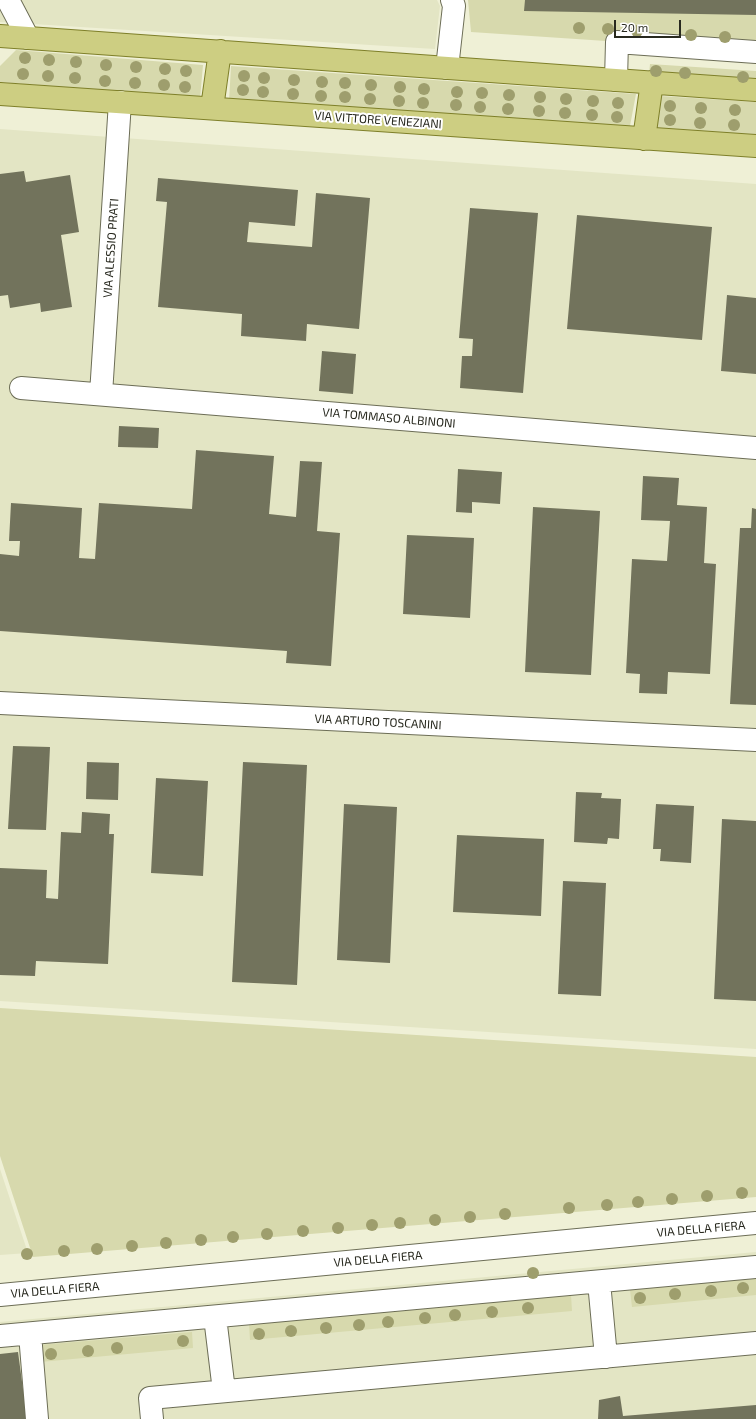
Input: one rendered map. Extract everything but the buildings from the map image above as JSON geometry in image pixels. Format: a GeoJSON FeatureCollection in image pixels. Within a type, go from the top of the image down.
{"type":"FeatureCollection","features":[{"type":"Feature","properties":{"kind":"main road"},"geometry":{"type":"LineString","coordinates":[[0,37],[220,51],[756,90]]}},
{"type":"Feature","properties":{"kind":"main road"},"geometry":{"type":"LineString","coordinates":[[212,108],[220,51]]}},
{"type":"Feature","properties":{"kind":"main road"},"geometry":{"type":"LineString","coordinates":[[644,139],[652,82]]}},
{"type":"Feature","properties":{"kind":"main road","name":"VIA VITTORE VENEZIANI"},"geometry":{"type":"LineString","coordinates":[[0,94],[756,146]]}},
{"type":"Feature","properties":{"kind":"street"},"geometry":{"type":"LineString","coordinates":[[0,37],[5,20],[7,0]]}},
{"type":"Feature","properties":{"kind":"street"},"geometry":{"type":"LineString","coordinates":[[7,0],[28,38]]}},
{"type":"Feature","properties":{"kind":"street"},"geometry":{"type":"LineString","coordinates":[[447,68],[454,6],[452,0]]}},
{"type":"Feature","properties":{"kind":"street"},"geometry":{"type":"LineString","coordinates":[[616,80],[617,42],[756,52]]}},
{"type":"Feature","properties":{"kind":"street","name":"VIA ALESSIO PRATI"},"geometry":{"type":"LineString","coordinates":[[101,394],[120,102]]}},
{"type":"Feature","properties":{"kind":"street","name":"VIA TOMMASO ALBINONI"},"geometry":{"type":"LineString","coordinates":[[21,388],[756,448]]}},
{"type":"Feature","properties":{"kind":"street","name":"VIA ARTURO TOSCANINI"},"geometry":{"type":"LineString","coordinates":[[0,703],[756,740]]}},
{"type":"Feature","properties":{"kind":"street","name":"VIA DELLA FIERA"},"geometry":{"type":"LineString","coordinates":[[0,1295],[756,1223]]}},
{"type":"Feature","properties":{"kind":"street"},"geometry":{"type":"LineString","coordinates":[[0,1336],[756,1267]]}},
{"type":"Feature","properties":{"kind":"street"},"geometry":{"type":"LineString","coordinates":[[599,1282],[606,1357]]}},
{"type":"Feature","properties":{"kind":"street"},"geometry":{"type":"LineString","coordinates":[[215,1316],[224,1391]]}},
{"type":"Feature","properties":{"kind":"street"},"geometry":{"type":"LineString","coordinates":[[30,1334],[37,1419]]}},
{"type":"Feature","properties":{"kind":"street"},"geometry":{"type":"LineString","coordinates":[[152,1419],[150,1398],[756,1343]]}},
{"type":"Feature","properties":{"kind":"shaded area"},"geometry":{"type":"Polygon","coordinates":[[[0,0],[437,0],[440,6],[435,49],[0,22],[0,0]]]}},
{"type":"Feature","properties":{"kind":"shaded area"},"geometry":{"type":"Polygon","coordinates":[[[468,0],[756,0],[756,51],[471,32],[468,0]]]}},
{"type":"Feature","properties":{"kind":"shaded area"},"geometry":{"type":"Polygon","coordinates":[[[16,50],[203,65],[200,99],[0,82],[0,66],[16,50]]]}},
{"type":"Feature","properties":{"kind":"shaded area"},"geometry":{"type":"Polygon","coordinates":[[[650,64],[756,71],[756,82],[649,74],[650,64]]]}},
{"type":"Feature","properties":{"kind":"shaded area"},"geometry":{"type":"Polygon","coordinates":[[[231,66],[636,94],[629,131],[229,101],[231,66]]]}},
{"type":"Feature","properties":{"kind":"shaded area"},"geometry":{"type":"Polygon","coordinates":[[[660,96],[756,102],[756,137],[657,130],[660,96]]]}},
{"type":"Feature","properties":{"kind":"shaded area"},"geometry":{"type":"Polygon","coordinates":[[[0,129],[756,184],[756,1049],[0,1001],[0,129]]]}},
{"type":"Feature","properties":{"kind":"shaded area"},"geometry":{"type":"Polygon","coordinates":[[[0,1008],[756,1057],[756,1197],[33,1257],[0,1156],[0,1008]]]}},
{"type":"Feature","properties":{"kind":"shaded area"},"geometry":{"type":"Polygon","coordinates":[[[0,1169],[28,1253],[0,1255],[0,1169]]]}},
{"type":"Feature","properties":{"kind":"shaded area"},"geometry":{"type":"Polygon","coordinates":[[[756,1252],[756,1419],[0,1419],[0,1322],[756,1252]]]}},
{"type":"Feature","properties":{"kind":"shaded area"},"geometry":{"type":"Polygon","coordinates":[[[756,1278],[756,1295],[632,1307],[630,1290],[756,1278]]]}},
{"type":"Feature","properties":{"kind":"shaded area"},"geometry":{"type":"Polygon","coordinates":[[[571,1295],[572,1311],[250,1340],[249,1324],[571,1295]]]}},
{"type":"Feature","properties":{"kind":"shaded area"},"geometry":{"type":"Polygon","coordinates":[[[192,1332],[193,1348],[40,1362],[39,1345],[192,1332]]]}}]}
